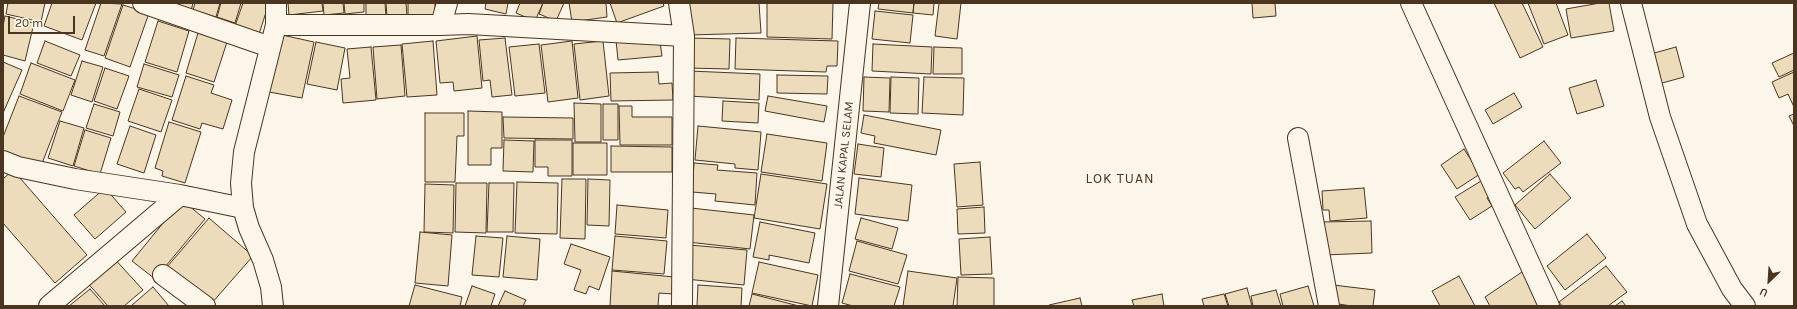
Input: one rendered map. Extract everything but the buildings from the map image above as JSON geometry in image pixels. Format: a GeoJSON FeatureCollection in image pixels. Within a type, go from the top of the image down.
{"type":"FeatureCollection","features":[{"type":"Feature","properties":{"kind":"street"},"geometry":{"type":"LineString","coordinates":[[143,3],[270,47]]}},
{"type":"Feature","properties":{"kind":"street"},"geometry":{"type":"LineString","coordinates":[[274,306],[271,287],[263,260],[249,228],[243,208],[241,183],[244,152],[276,25],[276,3]]}},
{"type":"Feature","properties":{"kind":"street"},"geometry":{"type":"LineString","coordinates":[[441,25],[446,3]]}},
{"type":"Feature","properties":{"kind":"street"},"geometry":{"type":"LineString","coordinates":[[679,3],[684,36],[682,306]]}},
{"type":"Feature","properties":{"kind":"street","name":"JALAN KAPAL SELAM"},"geometry":{"type":"LineString","coordinates":[[828,306],[860,3]]}},
{"type":"Feature","properties":{"kind":"street"},"geometry":{"type":"LineString","coordinates":[[1411,3],[1548,306]]}},
{"type":"Feature","properties":{"kind":"street"},"geometry":{"type":"LineString","coordinates":[[1631,3],[1660,117],[1697,224],[1732,289],[1746,306]]}},
{"type":"Feature","properties":{"kind":"street"},"geometry":{"type":"LineString","coordinates":[[276,25],[468,24],[684,36]]}},
{"type":"Feature","properties":{"kind":"street"},"geometry":{"type":"LineString","coordinates":[[1298,138],[1329,306]]}},
{"type":"Feature","properties":{"kind":"street"},"geometry":{"type":"LineString","coordinates":[[3,162],[18,167],[75,179],[180,195],[243,208]]}},
{"type":"Feature","properties":{"kind":"street"},"geometry":{"type":"LineString","coordinates":[[49,306],[180,195]]}},
{"type":"Feature","properties":{"kind":"street"},"geometry":{"type":"LineString","coordinates":[[163,275],[202,305]]}},
{"type":"Feature","properties":{"kind":"district","name":"LOK TUAN"},"geometry":{"type":"Point","coordinates":[1120,179]}}]}
